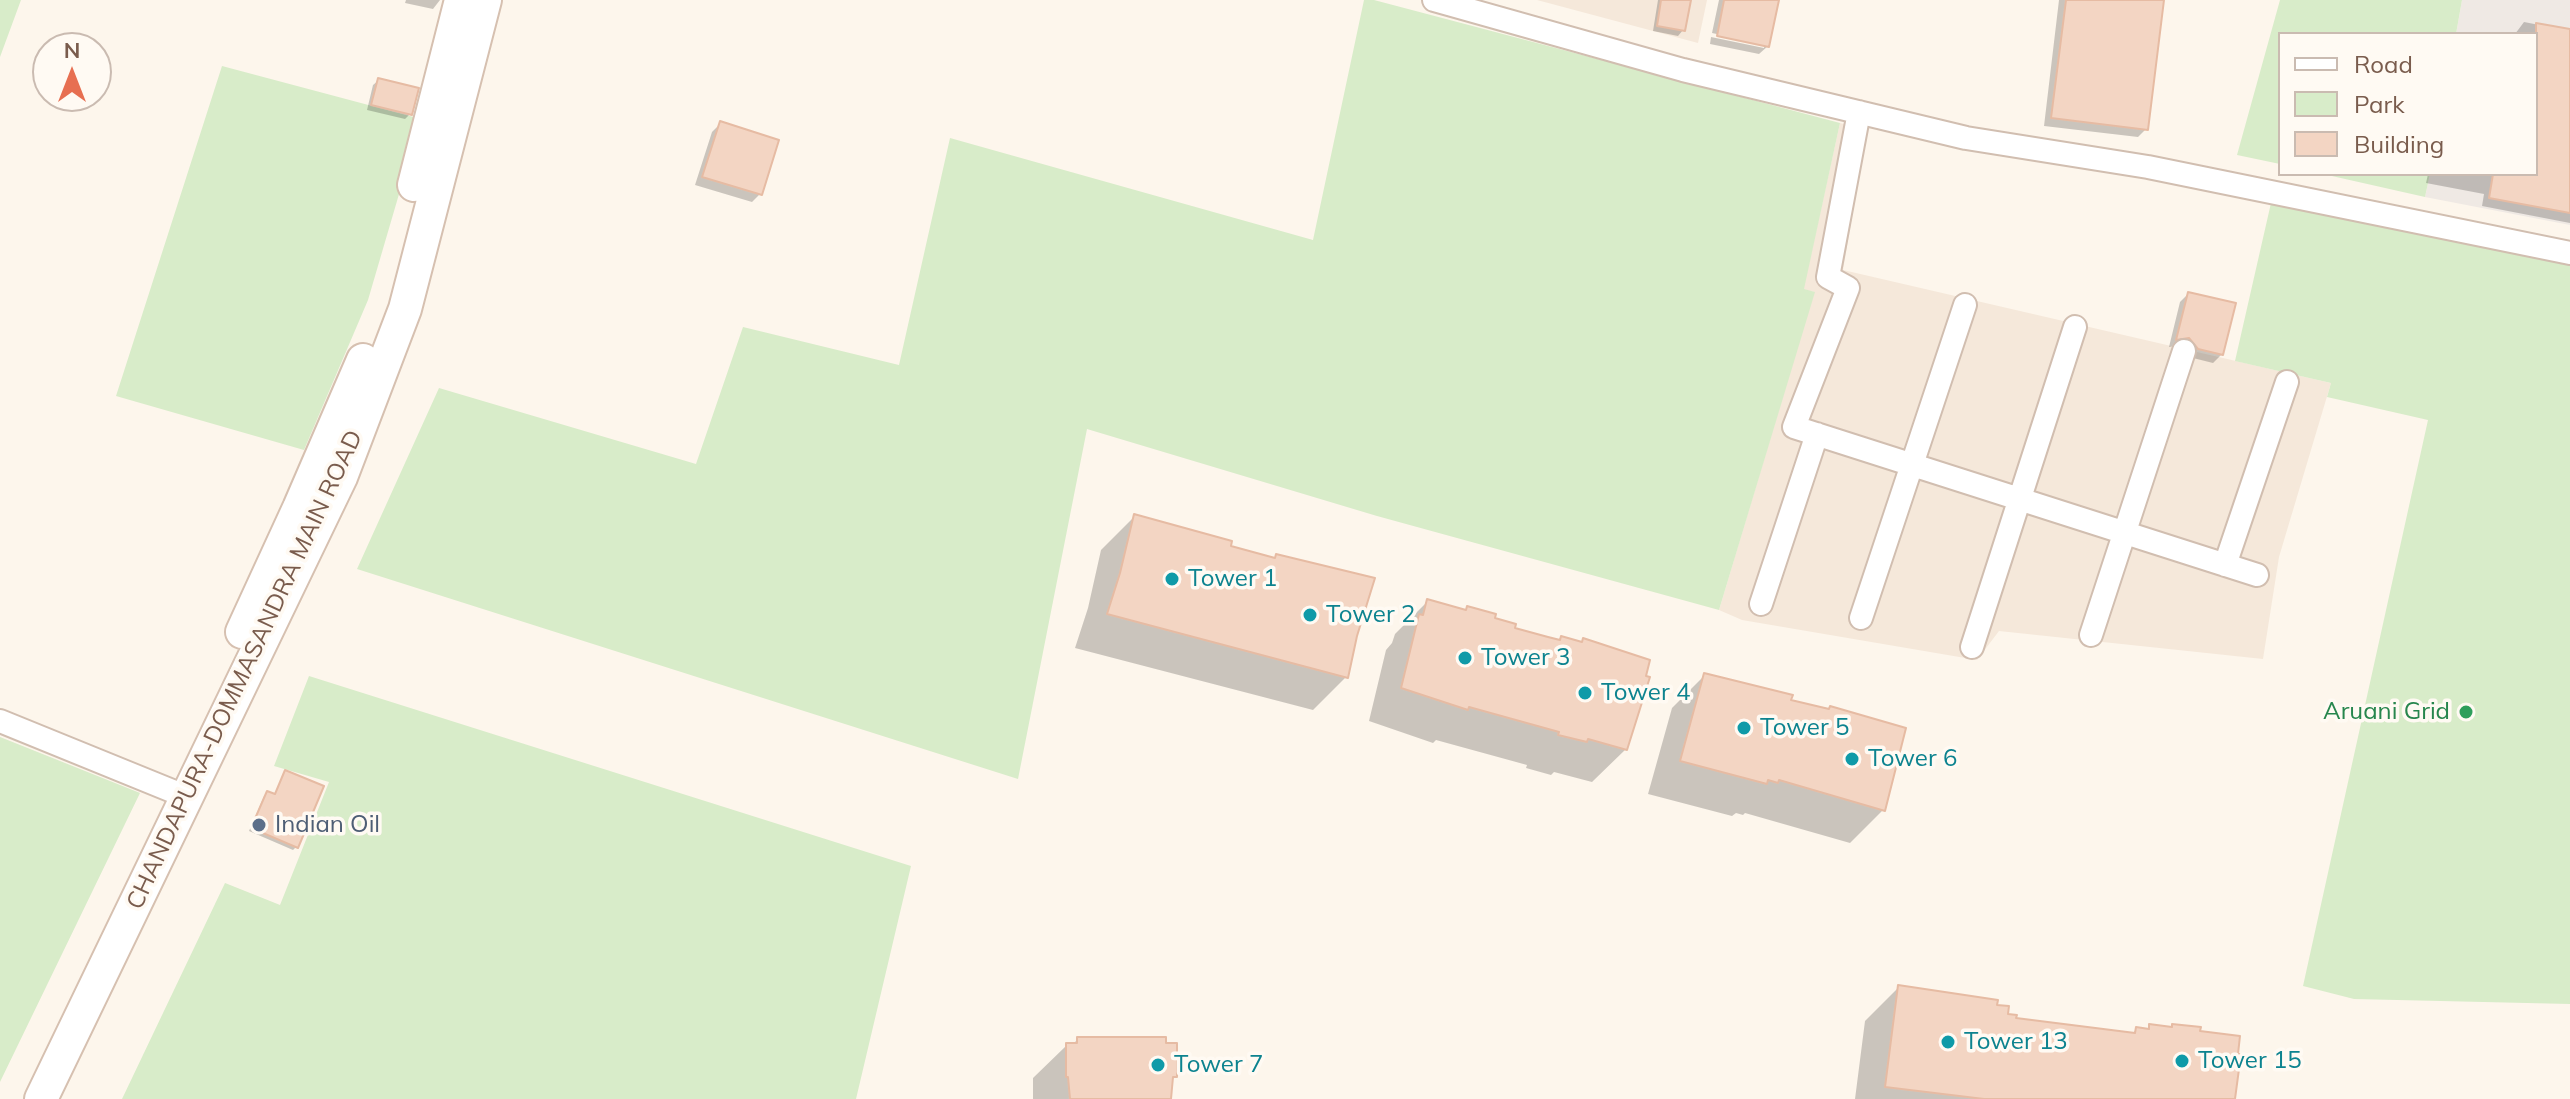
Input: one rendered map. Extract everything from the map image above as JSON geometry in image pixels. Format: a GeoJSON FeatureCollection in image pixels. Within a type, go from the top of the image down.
{"type":"FeatureCollection","features":[{"type":"Feature","properties":{"kind":"main road","name":"CHANDAPURA-DOMMASANDRA MAIN ROAD"},"geometry":{"type":"LineString","coordinates":[[41,1099],[178,793],[367,350],[383,305],[461,0]]}},
{"type":"Feature","properties":{"kind":"main road","name":"CHANDAPURA-DOMMASANDRA MAIN ROAD"},"geometry":{"type":"LineString","coordinates":[[25,1099],[341,477],[405,309],[485,0]]}},
{"type":"Feature","properties":{"kind":"street"},"geometry":{"type":"LineString","coordinates":[[1434,0],[1683,70],[1966,138],[2148,167],[2570,253]]}},
{"type":"Feature","properties":{"kind":"street"},"geometry":{"type":"LineString","coordinates":[[1859,112],[1828,277],[1848,288],[1794,427],[2257,575]]}},
{"type":"Feature","properties":{"kind":"street"},"geometry":{"type":"LineString","coordinates":[[1861,618],[1965,305]]}},
{"type":"Feature","properties":{"kind":"street"},"geometry":{"type":"LineString","coordinates":[[1972,647],[2075,327]]}},
{"type":"Feature","properties":{"kind":"street"},"geometry":{"type":"LineString","coordinates":[[2091,635],[2184,351]]}},
{"type":"Feature","properties":{"kind":"street"},"geometry":{"type":"LineString","coordinates":[[2225,565],[2287,382]]}},
{"type":"Feature","properties":{"kind":"street"},"geometry":{"type":"LineString","coordinates":[[1761,604],[1817,434]]}},
{"type":"Feature","properties":{"kind":"street"},"geometry":{"type":"LineString","coordinates":[[0,721],[178,793]]}},
{"type":"Feature","properties":{"kind":"shaded area"},"geometry":{"type":"Polygon","coordinates":[[[1537,0],[1707,0],[1698,43],[1537,0]]]}},
{"type":"Feature","properties":{"kind":"shaded area"},"geometry":{"type":"Polygon","coordinates":[[[2462,0],[2570,0],[2570,225],[2425,197],[2430,176],[2538,176],[2538,32],[2456,32],[2462,0]]]}},
{"type":"Feature","properties":{"kind":"shaded area"},"geometry":{"type":"Polygon","coordinates":[[[1840,123],[1867,130],[1843,270],[2331,383],[2279,557],[2263,659],[1999,631],[1977,660],[1742,620],[1719,610],[1814,292],[1803,290],[1840,123]]]}},
{"type":"Feature","properties":{"kind":"green space"},"geometry":{"type":"Polygon","coordinates":[[[0,0],[21,0],[0,57],[0,0]]]}},
{"type":"Feature","properties":{"kind":"green space"},"geometry":{"type":"Polygon","coordinates":[[[1364,0],[1374,0],[1840,123],[1804,289],[1815,292],[1719,610],[1377,516],[1087,429],[1018,779],[357,569],[439,388],[696,464],[743,327],[899,365],[950,138],[1313,240],[1364,0]]]}},
{"type":"Feature","properties":{"kind":"green space"},"geometry":{"type":"Polygon","coordinates":[[[2280,0],[2462,0],[2456,32],[2278,32],[2278,164],[2237,155],[2280,0]]]}},
{"type":"Feature","properties":{"kind":"green space"},"geometry":{"type":"Polygon","coordinates":[[[222,66],[421,119],[368,300],[304,450],[116,396],[222,66]]]}},
{"type":"Feature","properties":{"kind":"green space"},"geometry":{"type":"Polygon","coordinates":[[[2332,176],[2430,176],[2425,197],[2332,176]]]}},
{"type":"Feature","properties":{"kind":"green space","name":"Aruani Grid"},"geometry":{"type":"Polygon","coordinates":[[[2271,203],[2570,260],[2570,1004],[2354,999],[2303,986],[2428,420],[2327,397],[2331,383],[2235,361],[2271,203]]]}},
{"type":"Feature","properties":{"kind":"green space"},"geometry":{"type":"Polygon","coordinates":[[[309,676],[911,866],[856,1099],[122,1099],[225,883],[280,905],[329,782],[274,766],[309,676]]]}},
{"type":"Feature","properties":{"kind":"green space"},"geometry":{"type":"Polygon","coordinates":[[[0,737],[140,793],[0,1082],[0,737]]]}},
{"type":"Feature","properties":{"kind":"building"},"geometry":{"type":"Polygon","coordinates":[[[1661,0],[1691,0],[1685,31],[1657,26],[1661,0]]]}},
{"type":"Feature","properties":{"kind":"building"},"geometry":{"type":"Polygon","coordinates":[[[1724,0],[1779,0],[1769,47],[1717,36],[1724,0]]]}},
{"type":"Feature","properties":{"kind":"building"},"geometry":{"type":"Polygon","coordinates":[[[2066,0],[2164,0],[2148,130],[2051,118],[2066,0]]]}},
{"type":"Feature","properties":{"kind":"building"},"geometry":{"type":"Polygon","coordinates":[[[2536,23],[2570,29],[2570,213],[2489,198],[2493,176],[2538,176],[2536,23]]]}},
{"type":"Feature","properties":{"kind":"building"},"geometry":{"type":"Polygon","coordinates":[[[378,78],[419,88],[412,115],[371,105],[378,78]]]}},
{"type":"Feature","properties":{"kind":"building"},"geometry":{"type":"Polygon","coordinates":[[[720,121],[779,140],[762,195],[702,177],[720,121]]]}},
{"type":"Feature","properties":{"kind":"building"},"geometry":{"type":"Polygon","coordinates":[[[2188,292],[2236,303],[2223,355],[2198,349],[2189,338],[2176,340],[2188,292]]]}},
{"type":"Feature","properties":{"kind":"building"},"geometry":{"type":"Polygon","coordinates":[[[1134,514],[1232,541],[1231,546],[1275,558],[1276,554],[1375,578],[1348,678],[1107,614],[1134,514]]]}},
{"type":"Feature","properties":{"kind":"building"},"geometry":{"type":"Polygon","coordinates":[[[1427,599],[1466,610],[1467,606],[1496,614],[1495,618],[1516,624],[1515,628],[1560,640],[1561,636],[1582,642],[1583,638],[1650,660],[1646,676],[1650,677],[1627,750],[1588,739],[1587,742],[1558,735],[1559,732],[1469,707],[1468,710],[1401,688],[1419,614],[1423,615],[1427,599]]]}},
{"type":"Feature","properties":{"kind":"building"},"geometry":{"type":"Polygon","coordinates":[[[1704,673],[1793,695],[1791,700],[1829,709],[1830,706],[1906,728],[1885,811],[1779,780],[1778,783],[1768,780],[1767,784],[1680,761],[1704,673]]]}},
{"type":"Feature","properties":{"kind":"building"},"geometry":{"type":"Polygon","coordinates":[[[285,770],[324,786],[298,848],[251,828],[267,791],[275,794],[285,770]]]}},
{"type":"Feature","properties":{"kind":"building"},"geometry":{"type":"Polygon","coordinates":[[[1898,985],[1998,1000],[1997,1005],[2009,1006],[2008,1014],[2017,1015],[2016,1018],[2135,1033],[2136,1027],[2149,1029],[2149,1024],[2172,1027],[2172,1024],[2240,1036],[2238,1054],[2241,1054],[2235,1099],[1984,1099],[1885,1087],[1898,985]]]}},
{"type":"Feature","properties":{"kind":"building","name":"Tower 7"},"geometry":{"type":"Polygon","coordinates":[[[1077,1037],[1166,1037],[1166,1043],[1177,1043],[1177,1077],[1173,1077],[1171,1099],[1070,1099],[1066,1077],[1066,1043],[1077,1043],[1077,1037]]]}},
{"type":"Feature","properties":{"kind":"place","name":"Tower 1"},"geometry":{"type":"Point","coordinates":[1172,579]}},
{"type":"Feature","properties":{"kind":"place","name":"Tower 2"},"geometry":{"type":"Point","coordinates":[1310,615]}},
{"type":"Feature","properties":{"kind":"place","name":"Tower 3"},"geometry":{"type":"Point","coordinates":[1465,658]}},
{"type":"Feature","properties":{"kind":"place","name":"Tower 4"},"geometry":{"type":"Point","coordinates":[1585,693]}},
{"type":"Feature","properties":{"kind":"place","name":"Aruani Grid"},"geometry":{"type":"Point","coordinates":[2466,712]}},
{"type":"Feature","properties":{"kind":"place","name":"Tower 5"},"geometry":{"type":"Point","coordinates":[1744,728]}},
{"type":"Feature","properties":{"kind":"place","name":"Tower 6"},"geometry":{"type":"Point","coordinates":[1852,759]}},
{"type":"Feature","properties":{"kind":"place","name":"Indian Oil"},"geometry":{"type":"Point","coordinates":[259,825]}},
{"type":"Feature","properties":{"kind":"place","name":"Tower 13"},"geometry":{"type":"Point","coordinates":[1948,1042]}},
{"type":"Feature","properties":{"kind":"place","name":"Tower 15"},"geometry":{"type":"Point","coordinates":[2182,1061]}},
{"type":"Feature","properties":{"kind":"place","name":"Tower 7"},"geometry":{"type":"Point","coordinates":[1158,1065]}}]}
